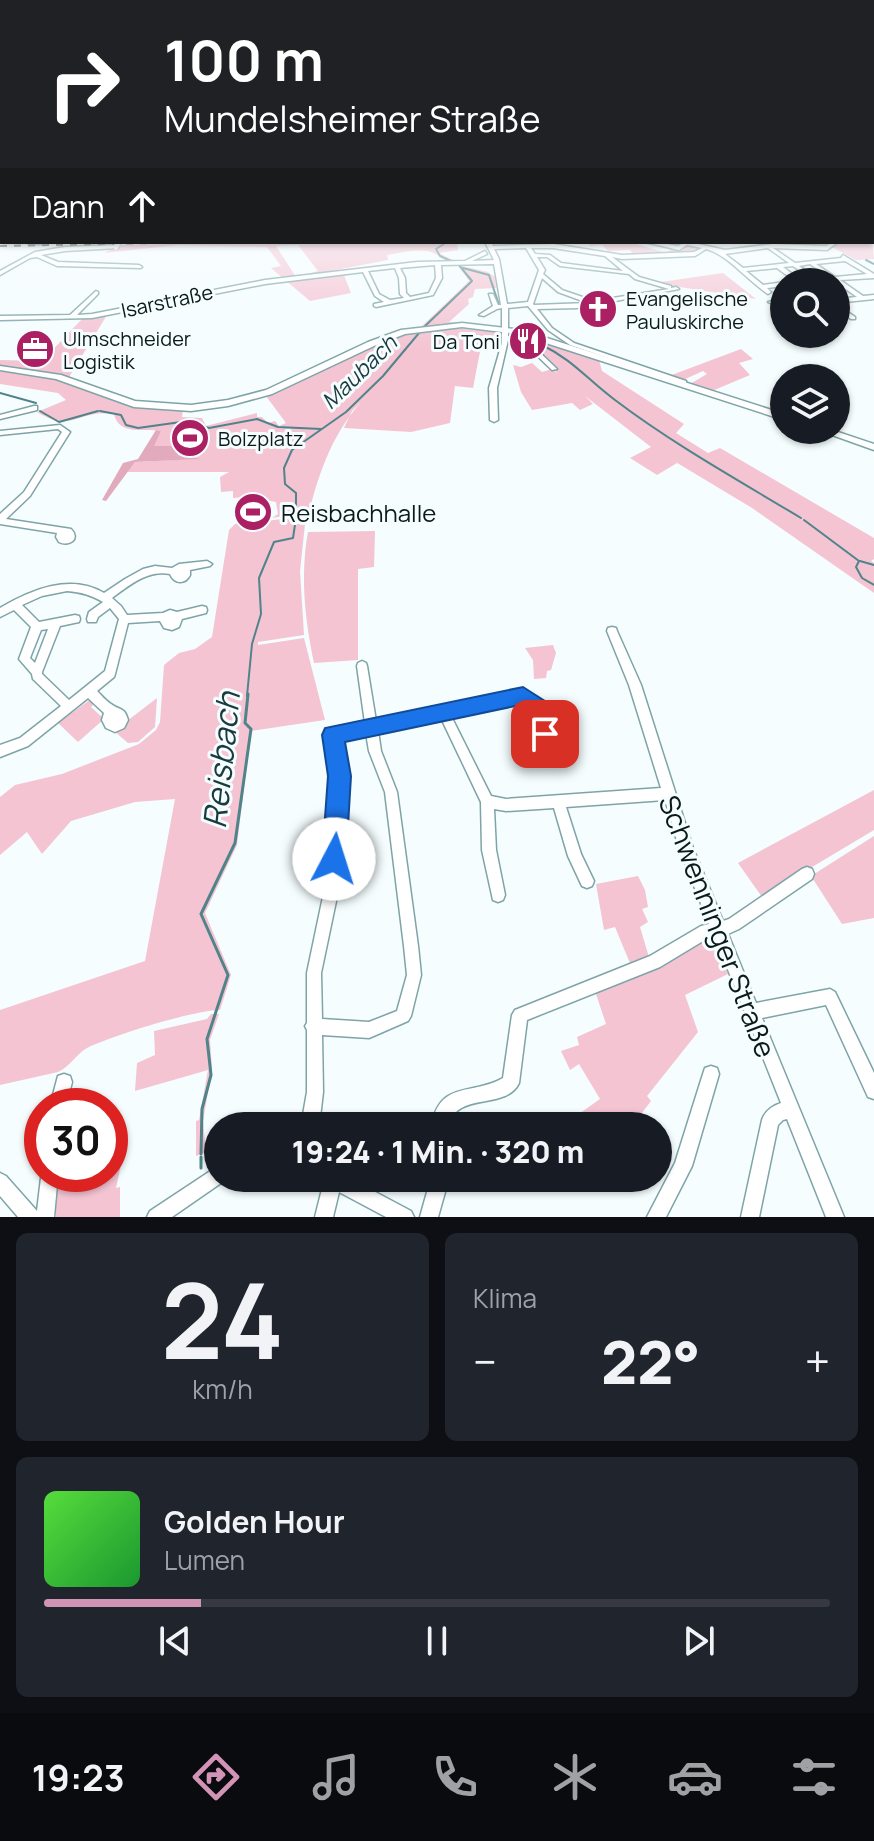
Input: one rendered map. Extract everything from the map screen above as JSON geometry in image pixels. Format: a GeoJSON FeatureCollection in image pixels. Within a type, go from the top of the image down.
{"type":"FeatureCollection","features":[{"type":"Feature","properties":{"kind":"main road"},"geometry":{"type":"LineString","coordinates":[[0,368],[58,377],[120,401],[152,407],[212,406],[269,392],[371,344],[423,328],[462,325],[505,333],[770,413]]}},
{"type":"Feature","properties":{"kind":"main road"},"geometry":{"type":"LineString","coordinates":[[850,439],[874,447]]}},
{"type":"Feature","properties":{"kind":"street"},"geometry":{"type":"LineString","coordinates":[[0,273],[28,257],[55,250],[118,244]]}},
{"type":"Feature","properties":{"kind":"street"},"geometry":{"type":"LineString","coordinates":[[658,244],[678,248],[683,244]]}},
{"type":"Feature","properties":{"kind":"street"},"geometry":{"type":"LineString","coordinates":[[687,244],[720,252],[788,244],[827,248],[873,276]]}},
{"type":"Feature","properties":{"kind":"street"},"geometry":{"type":"LineString","coordinates":[[494,420],[493,388],[505,333],[505,308],[490,245],[553,246],[607,256],[695,254],[709,244]]}},
{"type":"Feature","properties":{"kind":"street"},"geometry":{"type":"LineString","coordinates":[[765,244],[799,268]]}},
{"type":"Feature","properties":{"kind":"street"},"geometry":{"type":"LineString","coordinates":[[827,248],[832,244]]}},
{"type":"Feature","properties":{"kind":"street"},"geometry":{"type":"LineString","coordinates":[[528,247],[541,265],[542,275],[532,306]]}},
{"type":"Feature","properties":{"kind":"street"},"geometry":{"type":"LineString","coordinates":[[720,252],[770,293]]}},
{"type":"Feature","properties":{"kind":"street"},"geometry":{"type":"LineString","coordinates":[[468,263],[485,253]]}},
{"type":"Feature","properties":{"kind":"street"},"geometry":{"type":"LineString","coordinates":[[28,257],[39,255],[57,264],[139,267]]}},
{"type":"Feature","properties":{"kind":"street"},"geometry":{"type":"LineString","coordinates":[[535,255],[548,256],[560,264],[630,273]]}},
{"type":"Feature","properties":{"kind":"street"},"geometry":{"type":"LineString","coordinates":[[482,315],[496,307],[594,303],[676,289],[650,284],[607,256]]}},
{"type":"Feature","properties":{"kind":"street"},"geometry":{"type":"LineString","coordinates":[[740,270],[847,259]]}},
{"type":"Feature","properties":{"kind":"street","name":"Isarstraße"},"geometry":{"type":"LineString","coordinates":[[0,318],[71,317],[122,311],[241,285],[397,266],[496,262]]}},
{"type":"Feature","properties":{"kind":"street"},"geometry":{"type":"LineString","coordinates":[[810,263],[818,268]]}},
{"type":"Feature","properties":{"kind":"street"},"geometry":{"type":"LineString","coordinates":[[376,305],[431,294],[439,278],[438,264]]}},
{"type":"Feature","properties":{"kind":"street"},"geometry":{"type":"LineString","coordinates":[[397,266],[403,294],[408,298]]}},
{"type":"Feature","properties":{"kind":"street"},"geometry":{"type":"LineString","coordinates":[[365,271],[377,295],[389,302]]}},
{"type":"Feature","properties":{"kind":"street"},"geometry":{"type":"LineString","coordinates":[[542,275],[560,291],[594,303]]}},
{"type":"Feature","properties":{"kind":"street"},"geometry":{"type":"LineString","coordinates":[[850,278],[873,276]]}},
{"type":"Feature","properties":{"kind":"street"},"geometry":{"type":"LineString","coordinates":[[765,289],[770,288]]}},
{"type":"Feature","properties":{"kind":"street"},"geometry":{"type":"LineString","coordinates":[[850,290],[874,307]]}},
{"type":"Feature","properties":{"kind":"street"},"geometry":{"type":"LineString","coordinates":[[71,317],[96,293]]}},
{"type":"Feature","properties":{"kind":"street"},"geometry":{"type":"LineString","coordinates":[[491,295],[496,307]]}},
{"type":"Feature","properties":{"kind":"street"},"geometry":{"type":"LineString","coordinates":[[850,300],[874,297]]}},
{"type":"Feature","properties":{"kind":"street"},"geometry":{"type":"LineString","coordinates":[[532,306],[550,329],[585,349],[684,382]]}},
{"type":"Feature","properties":{"kind":"street"},"geometry":{"type":"LineString","coordinates":[[850,315],[853,318]]}},
{"type":"Feature","properties":{"kind":"street"},"geometry":{"type":"LineString","coordinates":[[505,333],[531,347],[554,369]]}},
{"type":"Feature","properties":{"kind":"street"},"geometry":{"type":"LineString","coordinates":[[0,417],[34,408]]}},
{"type":"Feature","properties":{"kind":"street"},"geometry":{"type":"LineString","coordinates":[[0,433],[62,427],[65,434],[34,483],[0,520]]}},
{"type":"Feature","properties":{"kind":"street"},"geometry":{"type":"LineString","coordinates":[[0,520],[68,532]]}},
{"type":"Feature","properties":{"kind":"street"},"geometry":{"type":"LineString","coordinates":[[92,619],[108,600],[144,571],[179,570],[207,564]]}},
{"type":"Feature","properties":{"kind":"street"},"geometry":{"type":"LineString","coordinates":[[0,613],[34,593],[75,588],[91,589],[108,600],[124,619]]}},
{"type":"Feature","properties":{"kind":"street"},"geometry":{"type":"LineString","coordinates":[[14,604],[37,626]]}},
{"type":"Feature","properties":{"kind":"street"},"geometry":{"type":"LineString","coordinates":[[124,619],[171,617],[202,610]]}},
{"type":"Feature","properties":{"kind":"street"},"geometry":{"type":"LineString","coordinates":[[37,626],[75,619]]}},
{"type":"Feature","properties":{"kind":"street"},"geometry":{"type":"LineString","coordinates":[[0,751],[24,742],[112,670],[124,619]]}},
{"type":"Feature","properties":{"kind":"street"},"geometry":{"type":"LineString","coordinates":[[37,672],[55,625],[52,624]]}},
{"type":"Feature","properties":{"kind":"street"},"geometry":{"type":"LineString","coordinates":[[37,626],[24,659],[69,707]]}},
{"type":"Feature","properties":{"kind":"street","name":"Schwenninger Straße"},"geometry":{"type":"LineString","coordinates":[[612,631],[635,685],[668,794],[719,930],[835,1217]]}},
{"type":"Feature","properties":{"kind":"street"},"geometry":{"type":"LineString","coordinates":[[313,1026],[369,1030],[403,1016],[411,996],[414,975],[391,792],[375,751],[362,666]]}},
{"type":"Feature","properties":{"kind":"street"},"geometry":{"type":"LineString","coordinates":[[89,691],[112,713]]}},
{"type":"Feature","properties":{"kind":"street"},"geometry":{"type":"LineString","coordinates":[[312,1112],[315,1092],[314,973],[332,887],[339,794],[333,735],[523,696],[536,703],[550,723]]}},
{"type":"Feature","properties":{"kind":"street"},"geometry":{"type":"LineString","coordinates":[[444,713],[487,801],[489,850],[498,895]]}},
{"type":"Feature","properties":{"kind":"street"},"geometry":{"type":"LineString","coordinates":[[487,801],[506,805],[668,794]]}},
{"type":"Feature","properties":{"kind":"street"},"geometry":{"type":"LineString","coordinates":[[558,801],[575,856],[587,881]]}},
{"type":"Feature","properties":{"kind":"street"},"geometry":{"type":"LineString","coordinates":[[442,1112],[445,1105],[486,1095],[511,1083],[520,1015],[655,962],[706,931],[719,930],[807,874]]}},
{"type":"Feature","properties":{"kind":"street"},"geometry":{"type":"LineString","coordinates":[[751,1012],[830,997],[874,1091]]}},
{"type":"Feature","properties":{"kind":"street"},"geometry":{"type":"LineString","coordinates":[[656,1217],[683,1166],[711,1074]]}},
{"type":"Feature","properties":{"kind":"street"},"geometry":{"type":"LineString","coordinates":[[62,1088],[64,1082]]}},
{"type":"Feature","properties":{"kind":"street"},"geometry":{"type":"LineString","coordinates":[[750,1217],[770,1120],[779,1112],[790,1110]]}},
{"type":"Feature","properties":{"kind":"street"},"geometry":{"type":"LineString","coordinates":[[0,1182],[30,1217]]}},
{"type":"Feature","properties":{"kind":"street"},"geometry":{"type":"LineString","coordinates":[[156,1217],[204,1184]]}},
{"type":"Feature","properties":{"kind":"street"},"geometry":{"type":"LineString","coordinates":[[45,1217],[47,1192]]}},
{"type":"Feature","properties":{"kind":"street"},"geometry":{"type":"LineString","coordinates":[[324,1217],[329,1192]]}},
{"type":"Feature","properties":{"kind":"street"},"geometry":{"type":"LineString","coordinates":[[357,1192],[405,1217]]}},
{"type":"Feature","properties":{"kind":"street"},"geometry":{"type":"LineString","coordinates":[[429,1217],[436,1192]]}},
{"type":"Feature","properties":{"kind":"shaded area"},"geometry":{"type":"Polygon","coordinates":[[[167,244],[457,244],[458,250],[439,253],[457,262],[427,251],[412,251],[387,255],[388,260],[331,271],[331,275],[344,275],[351,293],[310,301],[271,268],[281,266],[267,247],[178,245],[104,253],[120,245],[167,244]],[[298,245],[276,246],[296,277],[318,271],[298,245]]]}},
{"type":"Feature","properties":{"kind":"shaded area"},"geometry":{"type":"Polygon","coordinates":[[[588,244],[636,244],[667,253],[672,248],[681,249],[687,245],[700,249],[699,252],[634,256],[630,250],[608,251],[602,245],[588,244]]]}},
{"type":"Feature","properties":{"kind":"shaded area"},"geometry":{"type":"Polygon","coordinates":[[[835,244],[873,244],[874,259],[856,260],[832,247],[835,244]]]}},
{"type":"Feature","properties":{"kind":"shaded area"},"geometry":{"type":"Polygon","coordinates":[[[458,265],[488,272],[495,277],[496,288],[475,289],[473,297],[468,299],[469,304],[449,322],[458,323],[421,327],[469,281],[458,265]]]}},
{"type":"Feature","properties":{"kind":"shaded area"},"geometry":{"type":"Polygon","coordinates":[[[723,273],[756,299],[654,283],[723,273]]]}},
{"type":"Feature","properties":{"kind":"shaded area"},"geometry":{"type":"Polygon","coordinates":[[[107,315],[69,377],[0,366],[0,360],[42,361],[83,318],[107,315]]]}},
{"type":"Feature","properties":{"kind":"shaded area"},"geometry":{"type":"Polygon","coordinates":[[[453,328],[504,332],[503,340],[482,341],[473,388],[455,386],[450,423],[411,432],[344,428],[349,417],[325,461],[309,512],[272,518],[278,514],[276,502],[260,499],[259,496],[233,498],[233,491],[221,492],[220,477],[229,472],[127,472],[135,462],[196,459],[153,446],[161,431],[126,428],[121,426],[114,414],[102,413],[67,421],[49,418],[37,412],[66,400],[58,393],[0,384],[0,371],[56,379],[132,406],[183,410],[182,417],[202,418],[206,426],[257,413],[257,417],[268,423],[275,421],[279,426],[286,423],[266,396],[402,334],[453,328]]]}},
{"type":"Feature","properties":{"kind":"shaded area"},"geometry":{"type":"Polygon","coordinates":[[[543,343],[599,360],[602,371],[684,424],[676,433],[708,453],[720,448],[874,538],[874,559],[871,561],[874,563],[874,593],[752,508],[669,458],[677,463],[657,475],[630,458],[651,447],[585,396],[593,404],[580,410],[572,403],[532,410],[521,392],[513,365],[521,367],[532,363],[542,372],[552,369],[558,374],[534,346],[543,343]]]}},
{"type":"Feature","properties":{"kind":"shaded area"},"geometry":{"type":"Polygon","coordinates":[[[741,349],[753,359],[739,363],[750,375],[712,391],[690,384],[707,374],[703,371],[683,380],[669,376],[741,349]]]}},
{"type":"Feature","properties":{"kind":"shaded area"},"geometry":{"type":"Polygon","coordinates":[[[156,430],[161,431],[154,446],[177,446],[178,455],[201,459],[135,462],[106,501],[102,500],[123,463],[138,459],[156,430]]]}},
{"type":"Feature","properties":{"kind":"shaded area"},"geometry":{"type":"Polygon","coordinates":[[[293,518],[303,520],[305,524],[300,571],[304,635],[258,642],[258,645],[304,638],[325,720],[251,731],[237,845],[205,913],[231,975],[220,1010],[173,1019],[114,1037],[87,1048],[58,1072],[0,1085],[0,1010],[145,961],[175,799],[135,802],[71,821],[42,854],[27,832],[0,855],[0,797],[15,785],[62,774],[139,744],[156,730],[160,722],[164,665],[179,653],[195,649],[212,637],[229,530],[235,524],[293,518]]]}},
{"type":"Feature","properties":{"kind":"shaded area"},"geometry":{"type":"Polygon","coordinates":[[[375,531],[374,567],[358,569],[358,660],[314,663],[305,598],[304,565],[308,532],[375,531]]]}},
{"type":"Feature","properties":{"kind":"shaded area"},"geometry":{"type":"Polygon","coordinates":[[[553,645],[556,653],[551,670],[547,671],[546,678],[534,679],[533,660],[525,648],[553,645]]]}},
{"type":"Feature","properties":{"kind":"shaded area"},"geometry":{"type":"Polygon","coordinates":[[[157,698],[155,727],[138,742],[128,743],[114,731],[157,698]]]}},
{"type":"Feature","properties":{"kind":"shaded area"},"geometry":{"type":"Polygon","coordinates":[[[91,699],[95,703],[91,707],[104,719],[78,742],[58,723],[91,699]]]}},
{"type":"Feature","properties":{"kind":"shaded area"},"geometry":{"type":"Polygon","coordinates":[[[874,790],[874,830],[762,897],[738,863],[874,790]]]}},
{"type":"Feature","properties":{"kind":"shaded area"},"geometry":{"type":"Polygon","coordinates":[[[874,836],[874,918],[842,924],[811,876],[874,836]]]}},
{"type":"Feature","properties":{"kind":"shaded area"},"geometry":{"type":"Polygon","coordinates":[[[638,876],[648,907],[642,909],[648,922],[640,927],[648,954],[647,962],[632,968],[615,927],[604,930],[596,884],[638,876]]]}},
{"type":"Feature","properties":{"kind":"shaded area"},"geometry":{"type":"Polygon","coordinates":[[[708,938],[714,939],[728,974],[685,995],[698,1032],[647,1096],[651,1101],[643,1112],[582,1112],[600,1099],[579,1064],[570,1070],[561,1051],[579,1045],[577,1037],[606,1024],[595,991],[708,938]]]}},
{"type":"Feature","properties":{"kind":"shaded area"},"geometry":{"type":"Polygon","coordinates":[[[211,1014],[219,1014],[210,1040],[212,1069],[203,1121],[204,1153],[196,1156],[196,1121],[199,1120],[208,1070],[135,1091],[137,1063],[155,1055],[154,1031],[207,1019],[211,1014]]]}},
{"type":"Feature","properties":{"kind":"shaded area"},"geometry":{"type":"Polygon","coordinates":[[[55,1192],[120,1192],[120,1217],[56,1217],[55,1192]]]}},
{"type":"Feature","properties":{"kind":"waterway","name":"Maubach"},"geometry":{"type":"LineString","coordinates":[[444,244],[436,249],[440,256],[453,262]]}},
{"type":"Feature","properties":{"kind":"waterway"},"geometry":{"type":"LineString","coordinates":[[866,260],[874,264]]}},
{"type":"Feature","properties":{"kind":"waterway","name":"Maubach"},"geometry":{"type":"LineString","coordinates":[[423,328],[472,281],[458,264]]}},
{"type":"Feature","properties":{"kind":"waterway"},"geometry":{"type":"LineString","coordinates":[[463,268],[489,275],[499,305]]}},
{"type":"Feature","properties":{"kind":"waterway","name":"Maubach"},"geometry":{"type":"LineString","coordinates":[[296,514],[296,493],[285,484],[284,468],[292,450],[346,412],[383,376],[419,333]]}},
{"type":"Feature","properties":{"kind":"waterway"},"geometry":{"type":"LineString","coordinates":[[542,345],[563,357],[660,432],[801,518]]}},
{"type":"Feature","properties":{"kind":"waterway","name":"Maubach"},"geometry":{"type":"LineString","coordinates":[[0,393],[36,403]]}},
{"type":"Feature","properties":{"kind":"waterway","name":"Maubach"},"geometry":{"type":"LineString","coordinates":[[40,411],[59,422],[98,411]]}},
{"type":"Feature","properties":{"kind":"waterway","name":"Maubach"},"geometry":{"type":"LineString","coordinates":[[100,411],[121,415],[126,425],[138,428],[188,421],[209,428],[257,419],[278,427],[321,429]]}},
{"type":"Feature","properties":{"kind":"waterway","name":"Reisbach"},"geometry":{"type":"LineString","coordinates":[[247,696],[252,644],[261,614],[259,578],[274,542],[293,538],[296,518]]}},
{"type":"Feature","properties":{"kind":"waterway"},"geometry":{"type":"LineString","coordinates":[[804,520],[859,561],[856,567],[862,578],[874,585]]}},
{"type":"Feature","properties":{"kind":"waterway"},"geometry":{"type":"LineString","coordinates":[[860,561],[874,565]]}},
{"type":"Feature","properties":{"kind":"waterway","name":"Reisbach"},"geometry":{"type":"LineString","coordinates":[[201,1154],[202,1109],[211,1075],[207,1039],[228,975],[201,914],[235,843],[251,729],[245,723],[248,694]]}},
{"type":"Feature","properties":{"kind":"waterway","name":"Reisbach"},"geometry":{"type":"LineString","coordinates":[[201,1157],[201,1168]]}},
{"type":"Feature","properties":{"kind":"railway"},"geometry":{"type":"LineString","coordinates":[[0,246],[105,244]]}},
{"type":"Feature","properties":{"kind":"place","name":"Evangelische Pauluskirche"},"geometry":{"type":"Point","coordinates":[598,309]}},
{"type":"Feature","properties":{"kind":"place","name":"Da Toni"},"geometry":{"type":"Point","coordinates":[528,341]}},
{"type":"Feature","properties":{"kind":"place","name":"Ulmschneider Logistik"},"geometry":{"type":"Point","coordinates":[35,349]}},
{"type":"Feature","properties":{"kind":"place","name":"Bolzplatz"},"geometry":{"type":"Point","coordinates":[190,438]}},
{"type":"Feature","properties":{"kind":"place","name":"Reisbachhalle"},"geometry":{"type":"Point","coordinates":[253,512]}},
{"type":"Feature","properties":{"kind":"route"},"geometry":{"type":"LineString","coordinates":[[334,859],[339,776],[333,735],[523,696],[544,711],[550,723],[545,734]]}}]}
